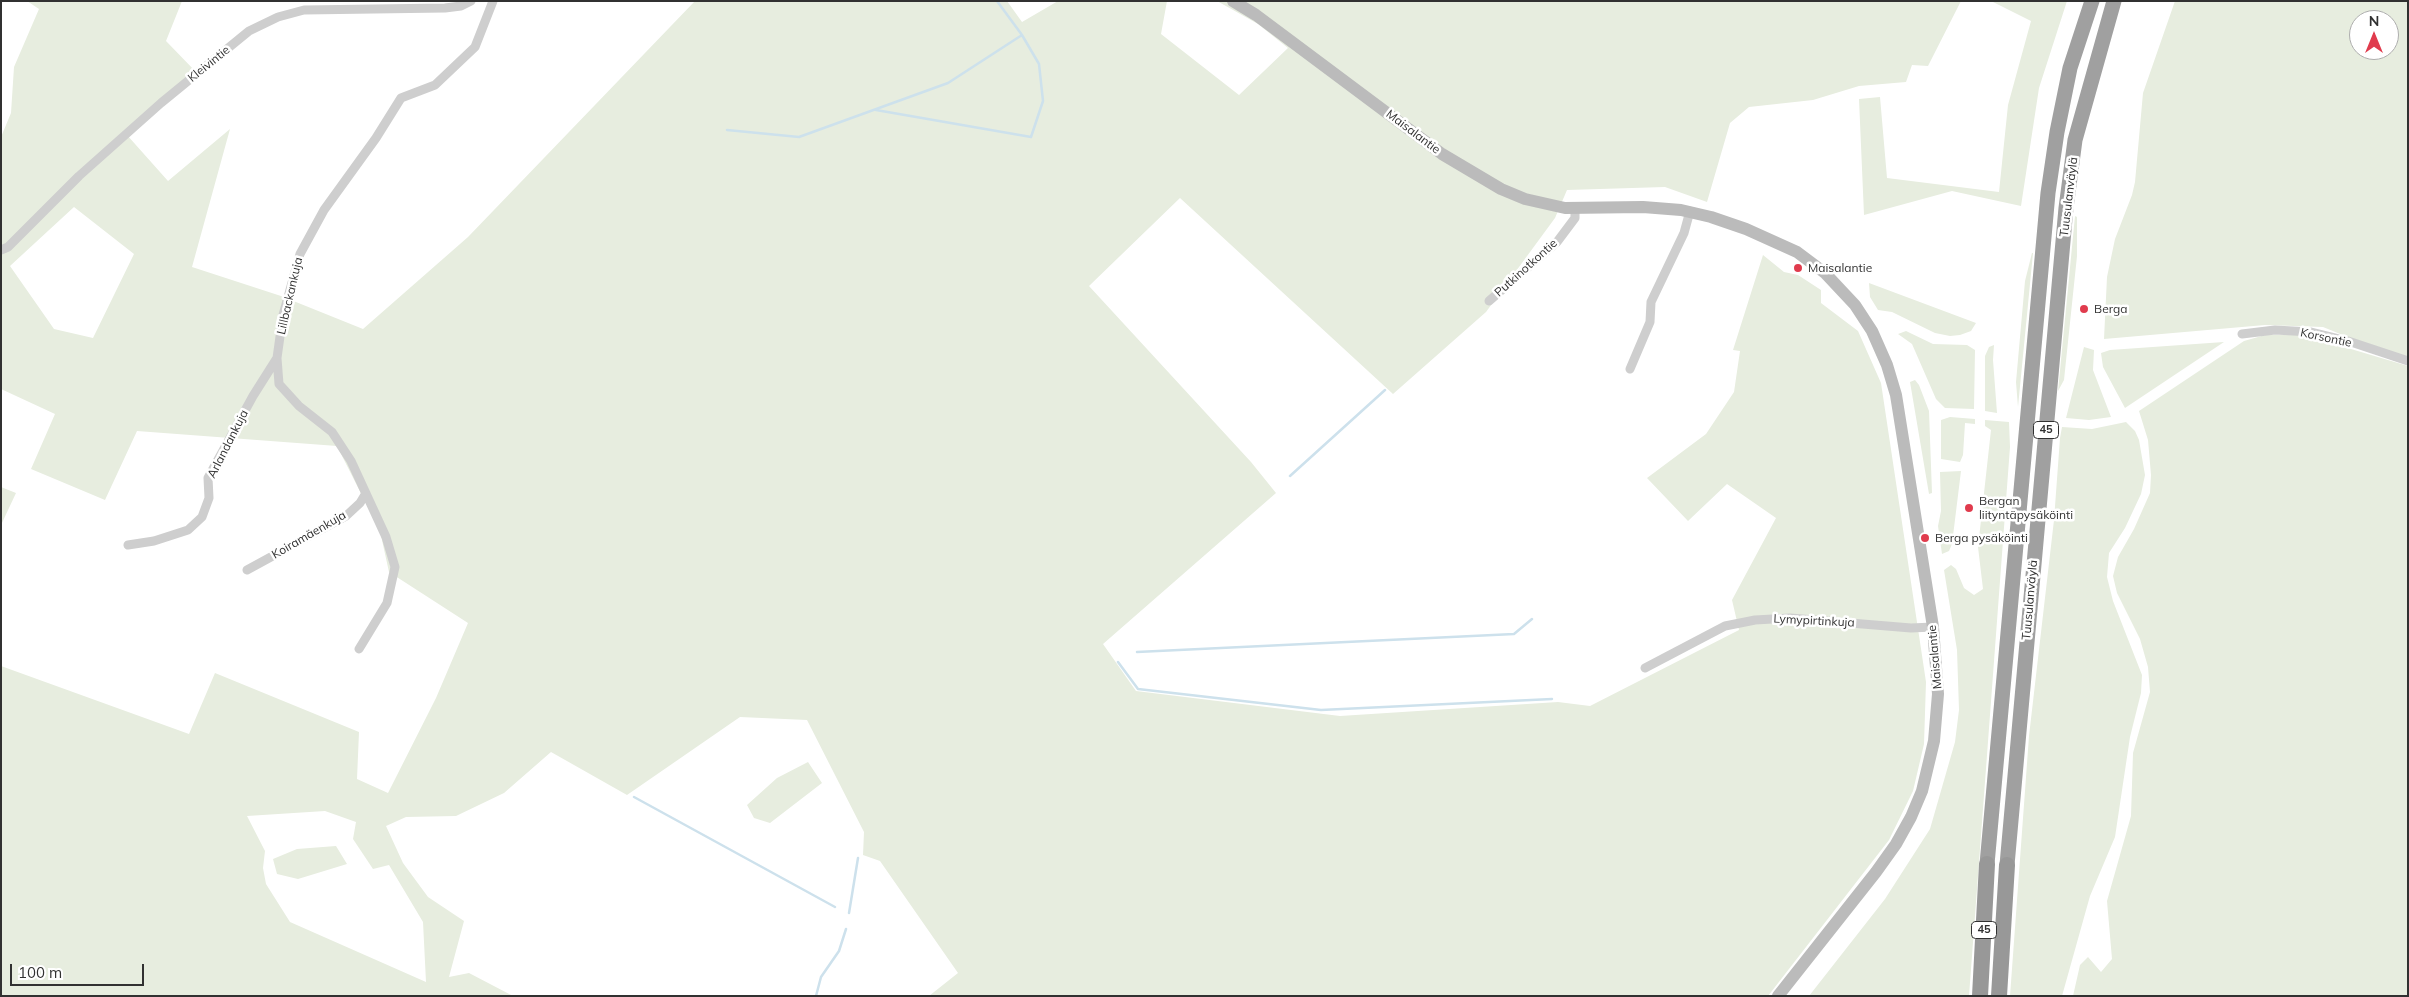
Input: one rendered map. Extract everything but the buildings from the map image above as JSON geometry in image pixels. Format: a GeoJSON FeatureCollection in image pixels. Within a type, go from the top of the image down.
{"type":"FeatureCollection","features":[{"type":"Feature","properties":{"kind":"highway","name":"Tuusulanväylä"},"geometry":{"type":"LineString","coordinates":[[1980,996],[1987,864],[2048,193],[2057,132],[2070,68],[2092,1]]}},
{"type":"Feature","properties":{"kind":"highway","name":"Tuusulanväylä"},"geometry":{"type":"LineString","coordinates":[[1999,996],[2007,864],[2066,208],[2075,140],[2114,1]]}},
{"type":"Feature","properties":{"kind":"main road","name":"Maisalantie"},"geometry":{"type":"LineString","coordinates":[[1233,1],[1256,15],[1442,154],[1476,176],[1525,199],[1545,204],[1575,209],[1643,207],[1690,211],[1746,229],[1797,252],[1837,283],[1855,305],[1872,331],[1887,365],[1896,395],[1933,627],[1938,668],[1938,718],[1929,768],[1911,816],[1876,872],[1778,996]]}},
{"type":"Feature","properties":{"kind":"street","name":"Kleivintie"},"geometry":{"type":"LineString","coordinates":[[1,250],[8,247],[80,176],[161,102],[249,30],[278,17],[304,10],[332,6],[445,8],[460,6],[471,1]]}},
{"type":"Feature","properties":{"kind":"street","name":"Lillbackankuja"},"geometry":{"type":"LineString","coordinates":[[359,649],[387,603],[395,567],[386,537],[351,461],[332,432],[299,406],[279,384],[277,358],[284,315],[300,254],[324,210],[376,138],[401,98],[435,85],[475,47],[493,1]]}},
{"type":"Feature","properties":{"kind":"street","name":"Putkinotkontie"},"geometry":{"type":"LineString","coordinates":[[1489,301],[1557,242],[1575,218],[1575,209]]}},
{"type":"Feature","properties":{"kind":"street"},"geometry":{"type":"LineString","coordinates":[[1630,369],[1650,322],[1651,302],[1684,233],[1690,211]]}},
{"type":"Feature","properties":{"kind":"street","name":"Korsontie"},"geometry":{"type":"LineString","coordinates":[[2242,334],[2275,330],[2310,332],[2348,341],[2408,361]]}},
{"type":"Feature","properties":{"kind":"street","name":"Arlandankuja"},"geometry":{"type":"LineString","coordinates":[[128,545],[154,541],[188,530],[202,517],[209,498],[208,478],[253,396],[277,358]]}},
{"type":"Feature","properties":{"kind":"street","name":"Koiramäenkuja"},"geometry":{"type":"LineString","coordinates":[[248,570],[346,516],[360,503],[366,493]]}},
{"type":"Feature","properties":{"kind":"street","name":"Lymypirtinkuja"},"geometry":{"type":"LineString","coordinates":[[1646,668],[1725,626],[1754,620],[1800,618],[1911,628],[1933,627]]}},
{"type":"Feature","properties":{"kind":"shaded area"},"geometry":{"type":"Polygon","coordinates":[[[27,1],[182,1],[166,41],[198,74],[127,135],[168,181],[230,129],[192,267],[281,296],[363,329],[468,237],[695,1],[1007,1],[1022,22],[1058,1],[1167,1],[1161,34],[1239,95],[1288,48],[1258,24],[1217,1],[1961,1],[1928,66],[1912,65],[1906,82],[1859,86],[1813,100],[1749,107],[1730,123],[1707,202],[1665,187],[1567,190],[1555,218],[1486,312],[1393,394],[1180,198],[1089,286],[1251,462],[1276,493],[1103,644],[1136,691],[1340,716],[1558,702],[1590,706],[1739,630],[1732,600],[1776,518],[1727,484],[1688,521],[1647,478],[1706,434],[1734,392],[1740,351],[1733,350],[1763,255],[1784,272],[1798,275],[1821,290],[1821,303],[1858,331],[1881,383],[1926,682],[1924,744],[1913,791],[1889,840],[1768,996],[929,996],[958,973],[880,861],[863,855],[864,832],[807,720],[740,717],[627,795],[551,752],[504,793],[456,816],[406,817],[386,826],[403,863],[428,897],[464,921],[449,977],[469,973],[513,996],[1,996],[1,666],[189,734],[215,673],[359,732],[357,779],[388,793],[436,698],[468,623],[389,572],[380,531],[337,446],[137,431],[105,500],[31,469],[55,414],[1,389],[1,137],[11,113],[14,67],[39,9],[27,1]],[[74,207],[10,266],[54,329],[93,338],[134,254],[74,207]],[[325,811],[247,816],[265,851],[263,868],[266,884],[290,922],[426,982],[423,922],[389,865],[373,869],[353,839],[356,822],[325,811]]]}},
{"type":"Feature","properties":{"kind":"shaded area"},"geometry":{"type":"Polygon","coordinates":[[[1991,1],[2067,1],[2039,88],[2021,206],[1952,191],[1864,215],[1859,99],[1880,97],[1887,178],[1999,192],[2008,105],[2031,21],[1991,1]]]}},
{"type":"Feature","properties":{"kind":"shaded area"},"geometry":{"type":"Polygon","coordinates":[[[2175,1],[2408,1],[2408,357],[2372,347],[2323,327],[2265,325],[2104,339],[2107,277],[2115,239],[2135,182],[2143,93],[2175,1]]]}},
{"type":"Feature","properties":{"kind":"shaded area"},"geometry":{"type":"Polygon","coordinates":[[[2075,216],[2077,217],[2077,256],[2064,380],[2058,391],[2075,216]]]}},
{"type":"Feature","properties":{"kind":"shaded area"},"geometry":{"type":"Polygon","coordinates":[[[2032,253],[2018,407],[2016,382],[2025,281],[2032,253]]]}},
{"type":"Feature","properties":{"kind":"shaded area"},"geometry":{"type":"Polygon","coordinates":[[[1869,283],[1976,323],[1971,331],[1960,335],[1950,336],[1935,333],[1892,312],[1878,310],[1870,297],[1869,283]]]}},
{"type":"Feature","properties":{"kind":"shaded area"},"geometry":{"type":"Polygon","coordinates":[[[1906,331],[1933,344],[1967,345],[1975,350],[1974,409],[1945,408],[1936,399],[1912,344],[1898,334],[1906,331]]]}},
{"type":"Feature","properties":{"kind":"shaded area"},"geometry":{"type":"Polygon","coordinates":[[[2265,335],[2304,335],[2408,366],[2408,996],[2073,996],[2080,965],[2088,957],[2101,972],[2112,959],[2107,901],[2131,816],[2133,753],[2150,692],[2148,667],[2140,639],[2117,593],[2113,576],[2118,557],[2134,529],[2150,493],[2151,475],[2148,440],[2139,411],[2244,341],[2265,335]]]}},
{"type":"Feature","properties":{"kind":"shaded area"},"geometry":{"type":"Polygon","coordinates":[[[2224,342],[2125,408],[2103,367],[2101,353],[2110,350],[2224,342]]]}},
{"type":"Feature","properties":{"kind":"shaded area"},"geometry":{"type":"Polygon","coordinates":[[[1994,345],[1993,360],[1997,413],[1985,411],[1985,356],[1989,347],[1994,345]]]}},
{"type":"Feature","properties":{"kind":"shaded area"},"geometry":{"type":"Polygon","coordinates":[[[2084,347],[2094,350],[2093,370],[2111,417],[2089,420],[2066,418],[2084,347]]]}},
{"type":"Feature","properties":{"kind":"shaded area"},"geometry":{"type":"Polygon","coordinates":[[[1915,380],[1919,385],[1929,411],[1932,493],[1929,494],[1910,382],[1915,380]]]}},
{"type":"Feature","properties":{"kind":"shaded area"},"geometry":{"type":"Polygon","coordinates":[[[1950,417],[1975,419],[1975,424],[1965,423],[1963,455],[1960,462],[1941,459],[1941,420],[1950,417]]]}},
{"type":"Feature","properties":{"kind":"shaded area"},"geometry":{"type":"Polygon","coordinates":[[[1985,420],[2009,422],[2010,447],[1969,996],[1809,996],[1885,899],[1930,829],[1955,742],[1959,710],[1957,650],[1944,570],[1951,565],[1956,569],[1964,588],[1974,595],[1983,589],[1978,547],[1991,430],[1985,426],[1985,420]]]}},
{"type":"Feature","properties":{"kind":"shaded area"},"geometry":{"type":"Polygon","coordinates":[[[2126,422],[2135,431],[2139,440],[2145,475],[2141,494],[2125,528],[2109,553],[2107,577],[2113,601],[2142,675],[2141,693],[2130,737],[2115,837],[2090,896],[2062,996],[2010,996],[2029,736],[2054,520],[2062,427],[2092,429],[2126,422]]]}},
{"type":"Feature","properties":{"kind":"shaded area"},"geometry":{"type":"Polygon","coordinates":[[[1961,471],[1952,544],[1949,551],[1942,554],[1938,526],[1941,511],[1940,472],[1961,471]]]}},
{"type":"Feature","properties":{"kind":"shaded area"},"geometry":{"type":"Polygon","coordinates":[[[1,487],[16,493],[1,525],[1,487]]]}},
{"type":"Feature","properties":{"kind":"shaded area"},"geometry":{"type":"Polygon","coordinates":[[[808,762],[822,783],[770,823],[754,818],[747,805],[777,778],[808,762]]]}},
{"type":"Feature","properties":{"kind":"shaded area"},"geometry":{"type":"Polygon","coordinates":[[[336,846],[347,864],[298,879],[277,874],[273,859],[297,849],[336,846]]]}},
{"type":"Feature","properties":{"kind":"waterway"},"geometry":{"type":"LineString","coordinates":[[876,110],[1031,137],[1043,101],[1039,64],[1022,35],[997,1]]}},
{"type":"Feature","properties":{"kind":"waterway"},"geometry":{"type":"LineString","coordinates":[[727,130],[799,137],[948,83],[1022,35]]}},
{"type":"Feature","properties":{"kind":"waterway"},"geometry":{"type":"LineString","coordinates":[[1290,476],[1385,390]]}},
{"type":"Feature","properties":{"kind":"waterway"},"geometry":{"type":"LineString","coordinates":[[1137,652],[1514,634],[1532,619]]}},
{"type":"Feature","properties":{"kind":"waterway"},"geometry":{"type":"LineString","coordinates":[[1118,662],[1138,689],[1321,710],[1552,699]]}},
{"type":"Feature","properties":{"kind":"waterway"},"geometry":{"type":"LineString","coordinates":[[634,797],[835,907]]}},
{"type":"Feature","properties":{"kind":"waterway"},"geometry":{"type":"LineString","coordinates":[[849,913],[858,858]]}},
{"type":"Feature","properties":{"kind":"waterway"},"geometry":{"type":"LineString","coordinates":[[816,996],[821,977],[839,951],[846,929]]}},
{"type":"Feature","properties":{"kind":"place","name":"Maisalantie"},"geometry":{"type":"Point","coordinates":[1798,268]}},
{"type":"Feature","properties":{"kind":"place","name":"Berga"},"geometry":{"type":"Point","coordinates":[2084,309]}},
{"type":"Feature","properties":{"kind":"place","name":"Bergan liityntäpysäköinti"},"geometry":{"type":"Point","coordinates":[1969,508]}},
{"type":"Feature","properties":{"kind":"place","name":"Berga pysäköinti"},"geometry":{"type":"Point","coordinates":[1925,538]}}]}
